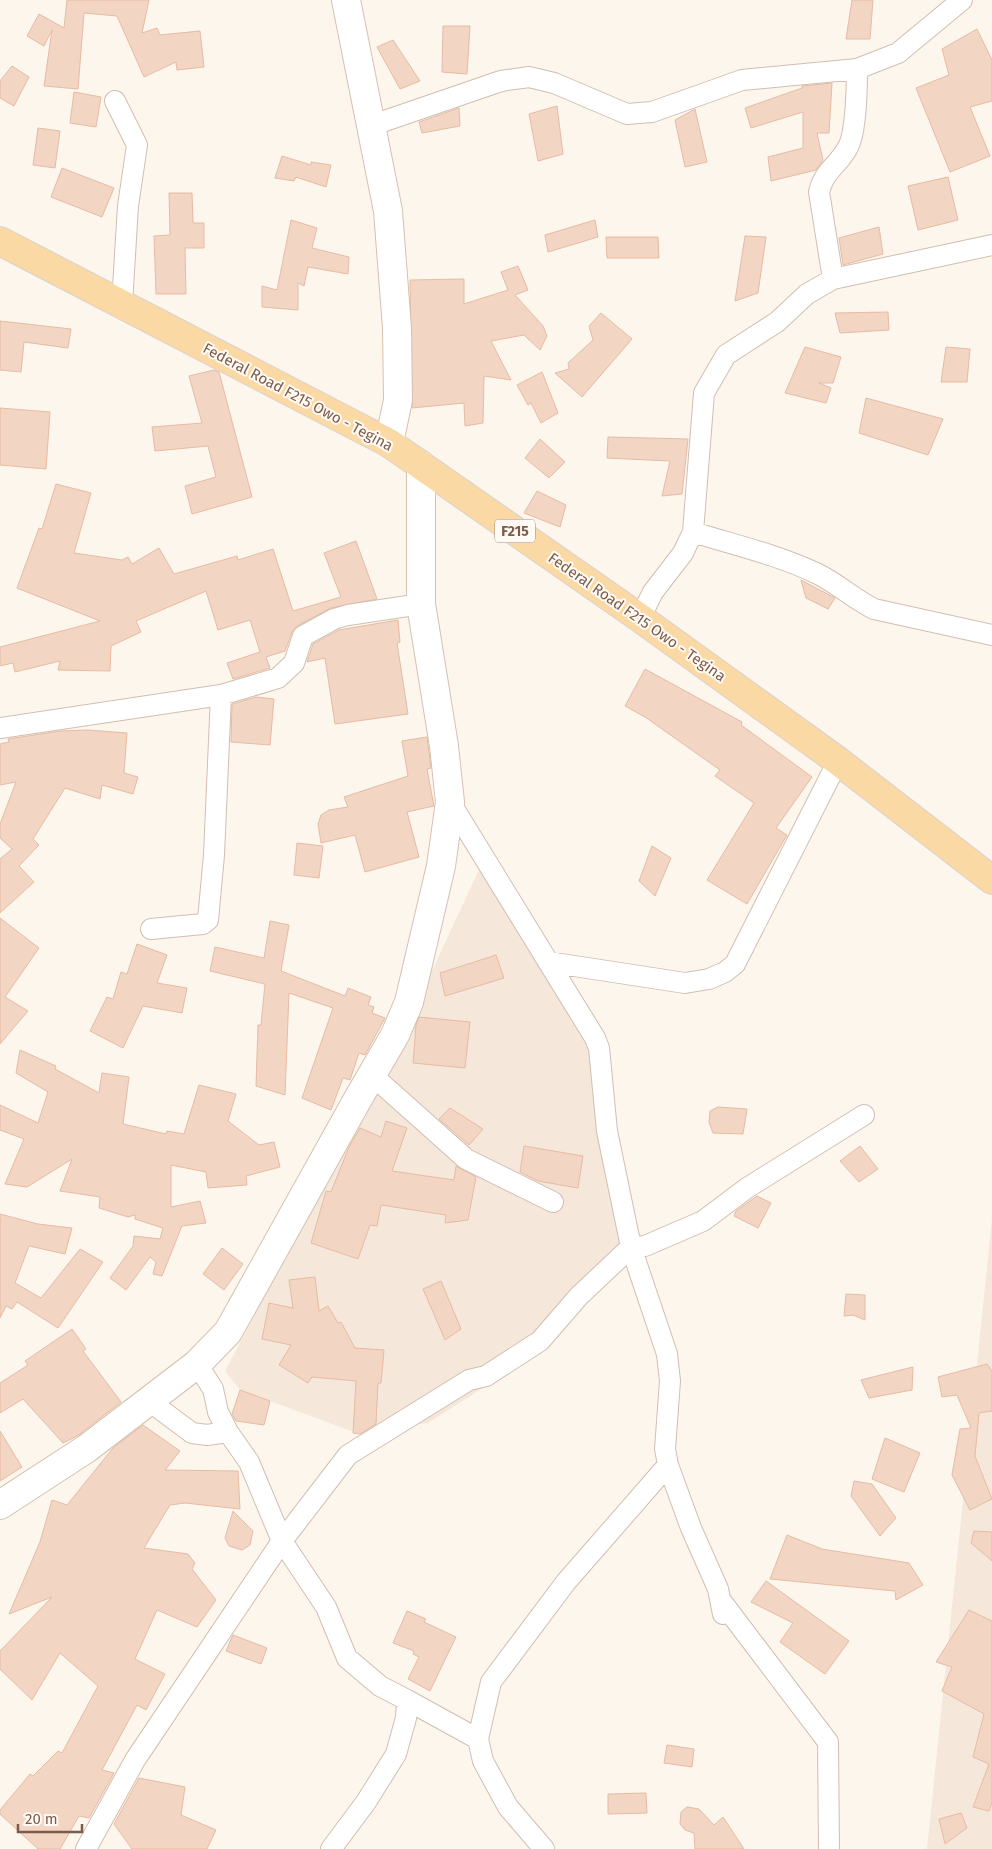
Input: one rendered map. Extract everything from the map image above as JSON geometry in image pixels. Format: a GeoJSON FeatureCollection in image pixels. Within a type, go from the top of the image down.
{"type":"FeatureCollection","features":[{"type":"Feature","properties":{"kind":"main road","name":"Federal Road F215 Owo - Tegina"},"geometry":{"type":"LineString","coordinates":[[0,241],[389,443],[640,618],[838,761],[992,880]]}},
{"type":"Feature","properties":{"kind":"street"},"geometry":{"type":"LineString","coordinates":[[346,0],[373,125],[388,211],[397,328],[398,400],[389,443]]}},
{"type":"Feature","properties":{"kind":"street"},"geometry":{"type":"LineString","coordinates":[[373,125],[501,81],[529,76],[554,83],[627,114],[652,112],[742,80],[857,69],[898,52],[962,0]]}},
{"type":"Feature","properties":{"kind":"street"},"geometry":{"type":"LineString","coordinates":[[833,279],[819,192],[822,178],[849,146],[857,99],[857,69]]}},
{"type":"Feature","properties":{"kind":"street"},"geometry":{"type":"LineString","coordinates":[[115,101],[137,145],[128,206],[122,304]]}},
{"type":"Feature","properties":{"kind":"street"},"geometry":{"type":"LineString","coordinates":[[640,618],[653,592],[683,553],[693,532],[704,393],[726,355],[778,322],[807,294],[833,279],[992,245]]}},
{"type":"Feature","properties":{"kind":"street"},"geometry":{"type":"LineString","coordinates":[[0,1505],[86,1449],[197,1364],[228,1332],[359,1097],[373,1076],[395,1035],[409,1002],[441,866],[450,802],[444,746],[421,604],[421,465]]}},
{"type":"Feature","properties":{"kind":"street"},"geometry":{"type":"LineString","coordinates":[[693,532],[790,562],[816,573],[838,584],[859,602],[874,609],[992,635]]}},
{"type":"Feature","properties":{"kind":"street"},"geometry":{"type":"LineString","coordinates":[[0,728],[221,696],[278,678],[294,663],[303,636],[334,619],[348,615],[421,604]]}},
{"type":"Feature","properties":{"kind":"street"},"geometry":{"type":"LineString","coordinates":[[151,929],[203,924],[208,920],[214,855],[221,696]]}},
{"type":"Feature","properties":{"kind":"street"},"geometry":{"type":"LineString","coordinates":[[548,962],[685,983],[710,979],[725,972],[735,964],[838,761]]}},
{"type":"Feature","properties":{"kind":"street"},"geometry":{"type":"LineString","coordinates":[[450,802],[595,1038],[598,1048],[607,1131],[631,1246],[667,1354],[670,1381],[665,1448],[668,1465],[723,1608],[828,1742],[829,1849]]}},
{"type":"Feature","properties":{"kind":"street"},"geometry":{"type":"LineString","coordinates":[[373,1076],[466,1159],[553,1202]]}},
{"type":"Feature","properties":{"kind":"street"},"geometry":{"type":"LineString","coordinates":[[86,1849],[135,1760],[282,1541],[348,1455],[469,1380],[486,1376],[540,1341],[579,1296],[631,1246],[644,1246],[703,1221],[747,1188],[864,1115]]}},
{"type":"Feature","properties":{"kind":"street"},"geometry":{"type":"LineString","coordinates":[[197,1364],[212,1389],[218,1412],[228,1432],[249,1462],[282,1541],[326,1607],[347,1658],[380,1686],[478,1740]]}},
{"type":"Feature","properties":{"kind":"street"},"geometry":{"type":"LineString","coordinates":[[149,1401],[192,1433],[207,1435],[228,1432]]}},
{"type":"Feature","properties":{"kind":"street"},"geometry":{"type":"LineString","coordinates":[[544,1849],[508,1807],[483,1761],[478,1740],[491,1682],[566,1582],[668,1465]]}},
{"type":"Feature","properties":{"kind":"street"},"geometry":{"type":"LineString","coordinates":[[331,1849],[366,1802],[396,1754],[406,1718],[407,1700]]}},
{"type":"Feature","properties":{"kind":"shaded area"},"geometry":{"type":"Polygon","coordinates":[[[484,859],[596,1050],[628,1243],[505,1374],[428,1423],[354,1432],[240,1390],[225,1371],[389,1063],[484,859]]]}},
{"type":"Feature","properties":{"kind":"shaded area"},"geometry":{"type":"Polygon","coordinates":[[[992,1219],[992,1849],[927,1849],[992,1219]]]}},
{"type":"Feature","properties":{"kind":"building"},"geometry":{"type":"Polygon","coordinates":[[[67,0],[149,0],[142,33],[157,28],[160,35],[200,31],[204,67],[177,70],[176,62],[144,77],[117,16],[84,13],[78,89],[44,86],[52,30],[44,46],[27,36],[39,14],[64,28],[67,0]]]}},
{"type":"Feature","properties":{"kind":"building"},"geometry":{"type":"Polygon","coordinates":[[[852,0],[873,0],[870,39],[846,39],[852,0]]]}},
{"type":"Feature","properties":{"kind":"building"},"geometry":{"type":"Polygon","coordinates":[[[443,26],[470,26],[467,74],[442,72],[443,26]]]}},
{"type":"Feature","properties":{"kind":"building"},"geometry":{"type":"Polygon","coordinates":[[[977,29],[992,60],[992,101],[970,107],[990,156],[950,172],[916,88],[949,75],[942,49],[977,29]]]}},
{"type":"Feature","properties":{"kind":"building"},"geometry":{"type":"Polygon","coordinates":[[[393,40],[420,81],[400,89],[377,47],[393,40]]]}},
{"type":"Feature","properties":{"kind":"building"},"geometry":{"type":"Polygon","coordinates":[[[12,66],[29,77],[14,106],[0,98],[0,81],[12,66]]]}},
{"type":"Feature","properties":{"kind":"building"},"geometry":{"type":"Polygon","coordinates":[[[832,83],[829,133],[817,133],[823,160],[816,170],[771,181],[768,157],[803,148],[803,112],[751,128],[745,108],[802,88],[802,86],[832,83]]]}},
{"type":"Feature","properties":{"kind":"building"},"geometry":{"type":"Polygon","coordinates":[[[74,92],[101,97],[96,127],[70,123],[74,92]]]}},
{"type":"Feature","properties":{"kind":"building"},"geometry":{"type":"Polygon","coordinates":[[[557,106],[563,154],[538,161],[529,114],[557,106]]]}},
{"type":"Feature","properties":{"kind":"building"},"geometry":{"type":"Polygon","coordinates":[[[459,108],[460,126],[422,133],[419,122],[459,108]]]}},
{"type":"Feature","properties":{"kind":"building"},"geometry":{"type":"Polygon","coordinates":[[[695,109],[707,162],[685,167],[675,120],[695,109]]]}},
{"type":"Feature","properties":{"kind":"building"},"geometry":{"type":"Polygon","coordinates":[[[38,128],[60,131],[55,168],[33,165],[38,128]]]}},
{"type":"Feature","properties":{"kind":"building"},"geometry":{"type":"Polygon","coordinates":[[[282,156],[311,165],[311,162],[331,165],[326,187],[296,177],[294,181],[275,178],[282,156]]]}},
{"type":"Feature","properties":{"kind":"building"},"geometry":{"type":"Polygon","coordinates":[[[62,168],[114,188],[102,217],[51,197],[62,168]]]}},
{"type":"Feature","properties":{"kind":"building"},"geometry":{"type":"Polygon","coordinates":[[[948,177],[958,220],[918,230],[908,186],[948,177]]]}},
{"type":"Feature","properties":{"kind":"building"},"geometry":{"type":"Polygon","coordinates":[[[169,193],[192,193],[193,223],[204,223],[204,248],[185,248],[186,294],[156,294],[154,236],[170,235],[169,193]]]}},
{"type":"Feature","properties":{"kind":"building"},"geometry":{"type":"Polygon","coordinates":[[[291,220],[317,228],[312,248],[349,257],[348,274],[308,267],[304,286],[298,283],[298,310],[262,307],[262,286],[277,290],[291,220]]]}},
{"type":"Feature","properties":{"kind":"building"},"geometry":{"type":"Polygon","coordinates":[[[595,220],[598,237],[548,252],[545,235],[595,220]]]}},
{"type":"Feature","properties":{"kind":"building"},"geometry":{"type":"Polygon","coordinates":[[[879,227],[883,254],[843,265],[839,238],[879,227]]]}},
{"type":"Feature","properties":{"kind":"building"},"geometry":{"type":"Polygon","coordinates":[[[745,236],[766,237],[758,293],[735,301],[745,236]]]}},
{"type":"Feature","properties":{"kind":"building"},"geometry":{"type":"Polygon","coordinates":[[[606,237],[658,237],[659,258],[607,258],[606,237]]]}},
{"type":"Feature","properties":{"kind":"building"},"geometry":{"type":"Polygon","coordinates":[[[518,266],[528,290],[515,295],[543,326],[547,336],[540,350],[524,335],[491,341],[511,380],[484,376],[483,423],[465,426],[464,403],[412,408],[410,280],[464,279],[464,304],[508,290],[501,272],[518,266]]]}},
{"type":"Feature","properties":{"kind":"building"},"geometry":{"type":"Polygon","coordinates":[[[888,312],[889,330],[840,333],[835,313],[888,312]]]}},
{"type":"Feature","properties":{"kind":"building"},"geometry":{"type":"Polygon","coordinates":[[[601,313],[632,339],[582,397],[555,373],[569,369],[568,363],[593,340],[589,326],[601,313]]]}},
{"type":"Feature","properties":{"kind":"building"},"geometry":{"type":"Polygon","coordinates":[[[0,321],[71,329],[68,348],[24,342],[21,372],[0,370],[0,321]]]}},
{"type":"Feature","properties":{"kind":"building"},"geometry":{"type":"Polygon","coordinates":[[[805,347],[841,357],[833,383],[819,383],[831,388],[826,403],[785,393],[805,347]]]}},
{"type":"Feature","properties":{"kind":"building"},"geometry":{"type":"Polygon","coordinates":[[[946,347],[970,349],[967,382],[941,382],[946,347]]]}},
{"type":"Feature","properties":{"kind":"building"},"geometry":{"type":"Polygon","coordinates":[[[214,370],[219,372],[252,497],[192,514],[185,486],[216,477],[208,446],[155,451],[152,427],[202,423],[189,376],[214,370]]]}},
{"type":"Feature","properties":{"kind":"building"},"geometry":{"type":"Polygon","coordinates":[[[542,372],[558,413],[541,423],[531,403],[528,405],[517,385],[542,372]]]}},
{"type":"Feature","properties":{"kind":"building"},"geometry":{"type":"Polygon","coordinates":[[[866,398],[943,419],[928,455],[859,433],[866,398]]]}},
{"type":"Feature","properties":{"kind":"building"},"geometry":{"type":"Polygon","coordinates":[[[0,408],[50,412],[46,469],[0,465],[0,408]]]}},
{"type":"Feature","properties":{"kind":"building"},"geometry":{"type":"Polygon","coordinates":[[[608,437],[688,439],[682,494],[662,496],[670,461],[607,458],[608,437]]]}},
{"type":"Feature","properties":{"kind":"building"},"geometry":{"type":"Polygon","coordinates":[[[540,439],[565,462],[549,478],[525,458],[540,439]]]}},
{"type":"Feature","properties":{"kind":"building"},"geometry":{"type":"Polygon","coordinates":[[[56,484],[91,493],[74,553],[122,560],[128,557],[132,564],[159,548],[174,574],[237,556],[238,560],[273,549],[293,611],[341,597],[324,553],[356,541],[377,599],[331,608],[297,626],[292,632],[285,651],[266,657],[270,668],[233,679],[227,663],[260,652],[250,620],[218,630],[206,591],[136,621],[141,632],[111,646],[110,671],[58,670],[60,661],[15,672],[13,663],[0,666],[0,647],[100,621],[17,588],[39,528],[42,529],[56,484]]]}},
{"type":"Feature","properties":{"kind":"building"},"geometry":{"type":"Polygon","coordinates":[[[537,491],[566,505],[560,527],[524,513],[537,491]]]}},
{"type":"Feature","properties":{"kind":"building"},"geometry":{"type":"Polygon","coordinates":[[[801,580],[835,598],[828,609],[806,598],[801,580]]]}},
{"type":"Feature","properties":{"kind":"building"},"geometry":{"type":"Polygon","coordinates":[[[398,620],[400,642],[397,643],[408,714],[335,724],[325,658],[307,662],[313,644],[339,630],[398,620]]]}},
{"type":"Feature","properties":{"kind":"building"},"geometry":{"type":"Polygon","coordinates":[[[645,669],[742,722],[741,725],[812,777],[776,828],[787,835],[747,904],[707,880],[754,803],[715,776],[720,770],[645,717],[625,706],[645,669]]]}},
{"type":"Feature","properties":{"kind":"building"},"geometry":{"type":"Polygon","coordinates":[[[256,697],[274,699],[270,745],[231,742],[232,704],[256,697]]]}},
{"type":"Feature","properties":{"kind":"building"},"geometry":{"type":"Polygon","coordinates":[[[87,730],[127,733],[124,773],[138,777],[133,794],[102,785],[100,799],[65,788],[33,839],[39,845],[19,866],[34,882],[0,913],[0,859],[12,849],[0,838],[0,824],[16,782],[0,785],[0,744],[9,742],[8,739],[60,731],[87,730]]]}},
{"type":"Feature","properties":{"kind":"building"},"geometry":{"type":"Polygon","coordinates":[[[427,737],[431,768],[427,769],[434,806],[407,812],[419,857],[365,872],[355,835],[321,843],[318,824],[321,815],[329,810],[348,807],[344,797],[408,776],[402,741],[427,737]]]}},
{"type":"Feature","properties":{"kind":"building"},"geometry":{"type":"Polygon","coordinates":[[[297,843],[323,846],[319,878],[294,875],[297,843]]]}},
{"type":"Feature","properties":{"kind":"building"},"geometry":{"type":"Polygon","coordinates":[[[652,846],[671,858],[655,896],[639,881],[652,846]]]}},
{"type":"Feature","properties":{"kind":"building"},"geometry":{"type":"Polygon","coordinates":[[[0,918],[39,948],[5,997],[28,1011],[0,1044],[0,918]]]}},
{"type":"Feature","properties":{"kind":"building"},"geometry":{"type":"Polygon","coordinates":[[[270,921],[289,925],[281,971],[345,996],[348,988],[371,997],[368,1005],[374,1007],[372,1013],[385,1018],[365,1055],[359,1053],[350,1080],[343,1078],[331,1110],[302,1098],[333,1008],[289,993],[285,1095],[256,1086],[258,1025],[261,1025],[265,984],[210,971],[215,947],[264,958],[270,921]]]}},
{"type":"Feature","properties":{"kind":"building"},"geometry":{"type":"Polygon","coordinates":[[[137,944],[167,955],[157,983],[187,988],[182,1013],[143,1006],[123,1048],[90,1031],[107,997],[113,999],[121,972],[127,974],[137,944]]]}},
{"type":"Feature","properties":{"kind":"building"},"geometry":{"type":"Polygon","coordinates":[[[496,955],[504,978],[445,996],[440,973],[496,955]]]}},
{"type":"Feature","properties":{"kind":"building"},"geometry":{"type":"Polygon","coordinates":[[[419,1017],[470,1022],[465,1068],[413,1063],[416,1025],[419,1017]]]}},
{"type":"Feature","properties":{"kind":"building"},"geometry":{"type":"Polygon","coordinates":[[[20,1050],[56,1066],[55,1069],[99,1093],[102,1073],[129,1077],[123,1124],[166,1134],[167,1131],[184,1134],[199,1085],[236,1094],[228,1121],[259,1145],[274,1142],[280,1167],[246,1176],[247,1185],[208,1188],[206,1172],[171,1165],[171,1207],[200,1201],[206,1223],[182,1226],[162,1276],[153,1274],[156,1262],[150,1257],[126,1290],[110,1278],[133,1246],[134,1236],[160,1239],[163,1228],[135,1219],[135,1215],[128,1217],[99,1208],[100,1197],[60,1191],[72,1159],[27,1187],[5,1184],[24,1139],[0,1130],[0,1105],[38,1123],[48,1092],[16,1073],[20,1050]]]}},
{"type":"Feature","properties":{"kind":"building"},"geometry":{"type":"Polygon","coordinates":[[[718,1107],[747,1109],[743,1134],[713,1133],[709,1122],[710,1111],[718,1107]]]}},
{"type":"Feature","properties":{"kind":"building"},"geometry":{"type":"Polygon","coordinates":[[[450,1108],[483,1129],[469,1145],[439,1119],[450,1108]]]}},
{"type":"Feature","properties":{"kind":"building"},"geometry":{"type":"Polygon","coordinates":[[[386,1121],[407,1128],[392,1171],[454,1180],[456,1166],[476,1177],[468,1220],[445,1223],[446,1215],[381,1205],[377,1226],[370,1225],[358,1259],[311,1243],[326,1191],[331,1192],[349,1147],[360,1128],[381,1137],[386,1121]]]}},
{"type":"Feature","properties":{"kind":"building"},"geometry":{"type":"Polygon","coordinates":[[[524,1146],[583,1156],[578,1188],[538,1181],[520,1172],[524,1146]]]}},
{"type":"Feature","properties":{"kind":"building"},"geometry":{"type":"Polygon","coordinates":[[[860,1146],[878,1169],[859,1182],[840,1161],[860,1146]]]}},
{"type":"Feature","properties":{"kind":"building"},"geometry":{"type":"Polygon","coordinates":[[[757,1196],[771,1203],[758,1228],[734,1216],[736,1211],[757,1196]]]}},
{"type":"Feature","properties":{"kind":"building"},"geometry":{"type":"Polygon","coordinates":[[[0,1214],[38,1224],[72,1228],[65,1254],[29,1246],[15,1283],[41,1298],[80,1249],[103,1262],[58,1328],[17,1302],[12,1309],[6,1306],[0,1318],[0,1214]]]}},
{"type":"Feature","properties":{"kind":"building"},"geometry":{"type":"Polygon","coordinates":[[[222,1248],[243,1264],[224,1290],[203,1274],[222,1248]]]}},
{"type":"Feature","properties":{"kind":"building"},"geometry":{"type":"Polygon","coordinates":[[[315,1277],[319,1311],[328,1306],[338,1323],[341,1322],[355,1348],[384,1350],[381,1383],[378,1383],[376,1424],[360,1434],[353,1433],[356,1381],[312,1377],[308,1383],[279,1365],[291,1345],[262,1339],[269,1303],[293,1308],[289,1280],[315,1277]]]}},
{"type":"Feature","properties":{"kind":"building"},"geometry":{"type":"Polygon","coordinates":[[[441,1281],[461,1329],[445,1340],[423,1289],[441,1281]]]}},
{"type":"Feature","properties":{"kind":"building"},"geometry":{"type":"Polygon","coordinates":[[[846,1294],[865,1295],[865,1320],[853,1315],[844,1316],[846,1294]]]}},
{"type":"Feature","properties":{"kind":"building"},"geometry":{"type":"Polygon","coordinates":[[[72,1329],[86,1349],[83,1351],[121,1402],[77,1436],[63,1443],[23,1399],[0,1413],[0,1383],[28,1365],[25,1361],[72,1329]]]}},
{"type":"Feature","properties":{"kind":"building"},"geometry":{"type":"Polygon","coordinates":[[[987,1364],[992,1371],[992,1411],[979,1413],[975,1456],[992,1499],[970,1510],[952,1475],[960,1429],[971,1428],[957,1395],[942,1397],[938,1377],[987,1364]]]}},
{"type":"Feature","properties":{"kind":"building"},"geometry":{"type":"Polygon","coordinates":[[[913,1367],[912,1390],[869,1398],[861,1380],[913,1367]]]}},
{"type":"Feature","properties":{"kind":"building"},"geometry":{"type":"Polygon","coordinates":[[[240,1390],[270,1401],[264,1425],[236,1421],[232,1414],[240,1390]]]}},
{"type":"Feature","properties":{"kind":"building"},"geometry":{"type":"Polygon","coordinates":[[[143,1425],[180,1451],[165,1470],[238,1471],[240,1509],[185,1503],[170,1505],[144,1548],[188,1554],[195,1563],[192,1569],[216,1600],[197,1627],[157,1610],[135,1659],[165,1674],[146,1710],[137,1705],[102,1770],[114,1773],[89,1818],[79,1816],[60,1849],[38,1849],[0,1814],[0,1810],[30,1774],[33,1776],[58,1751],[62,1753],[98,1686],[60,1653],[32,1700],[0,1669],[0,1651],[52,1597],[9,1614],[40,1542],[52,1500],[67,1505],[113,1448],[143,1425]]]}},
{"type":"Feature","properties":{"kind":"building"},"geometry":{"type":"Polygon","coordinates":[[[0,1431],[22,1467],[0,1481],[0,1431]]]}},
{"type":"Feature","properties":{"kind":"building"},"geometry":{"type":"Polygon","coordinates":[[[885,1438],[920,1453],[904,1492],[872,1479],[885,1438]]]}},
{"type":"Feature","properties":{"kind":"building"},"geometry":{"type":"Polygon","coordinates":[[[854,1481],[872,1484],[896,1518],[880,1536],[851,1496],[854,1481]]]}},
{"type":"Feature","properties":{"kind":"building"},"geometry":{"type":"Polygon","coordinates":[[[233,1511],[253,1531],[250,1545],[242,1550],[229,1546],[225,1538],[233,1511]]]}},
{"type":"Feature","properties":{"kind":"building"},"geometry":{"type":"Polygon","coordinates":[[[974,1531],[992,1532],[992,1561],[971,1543],[974,1531]]]}},
{"type":"Feature","properties":{"kind":"building"},"geometry":{"type":"Polygon","coordinates":[[[787,1535],[822,1549],[909,1563],[923,1585],[896,1600],[895,1591],[770,1579],[787,1535]]]}},
{"type":"Feature","properties":{"kind":"building"},"geometry":{"type":"Polygon","coordinates":[[[766,1581],[849,1641],[825,1674],[780,1642],[793,1623],[751,1602],[766,1581]]]}},
{"type":"Feature","properties":{"kind":"building"},"geometry":{"type":"Polygon","coordinates":[[[969,1610],[992,1621],[992,1803],[989,1811],[973,1807],[989,1764],[973,1757],[984,1714],[942,1691],[952,1667],[936,1662],[969,1610]]]}},
{"type":"Feature","properties":{"kind":"building"},"geometry":{"type":"Polygon","coordinates":[[[407,1611],[426,1619],[424,1622],[456,1637],[430,1691],[408,1679],[419,1657],[413,1654],[414,1651],[393,1643],[407,1611]]]}},
{"type":"Feature","properties":{"kind":"building"},"geometry":{"type":"Polygon","coordinates":[[[233,1635],[267,1648],[261,1664],[226,1651],[233,1635]]]}},
{"type":"Feature","properties":{"kind":"building"},"geometry":{"type":"Polygon","coordinates":[[[667,1745],[694,1749],[692,1767],[664,1763],[667,1745]]]}},
{"type":"Feature","properties":{"kind":"building"},"geometry":{"type":"Polygon","coordinates":[[[139,1778],[185,1787],[181,1815],[216,1830],[207,1849],[132,1849],[114,1824],[139,1778]]]}},
{"type":"Feature","properties":{"kind":"building"},"geometry":{"type":"Polygon","coordinates":[[[646,1793],[647,1813],[608,1814],[608,1794],[646,1793]]]}},
{"type":"Feature","properties":{"kind":"building"},"geometry":{"type":"Polygon","coordinates":[[[687,1807],[699,1809],[714,1825],[723,1817],[744,1849],[695,1849],[694,1833],[685,1830],[680,1824],[681,1812],[687,1807]]]}},
{"type":"Feature","properties":{"kind":"building"},"geometry":{"type":"Polygon","coordinates":[[[961,1813],[967,1828],[945,1844],[939,1819],[961,1813]]]}}]}
